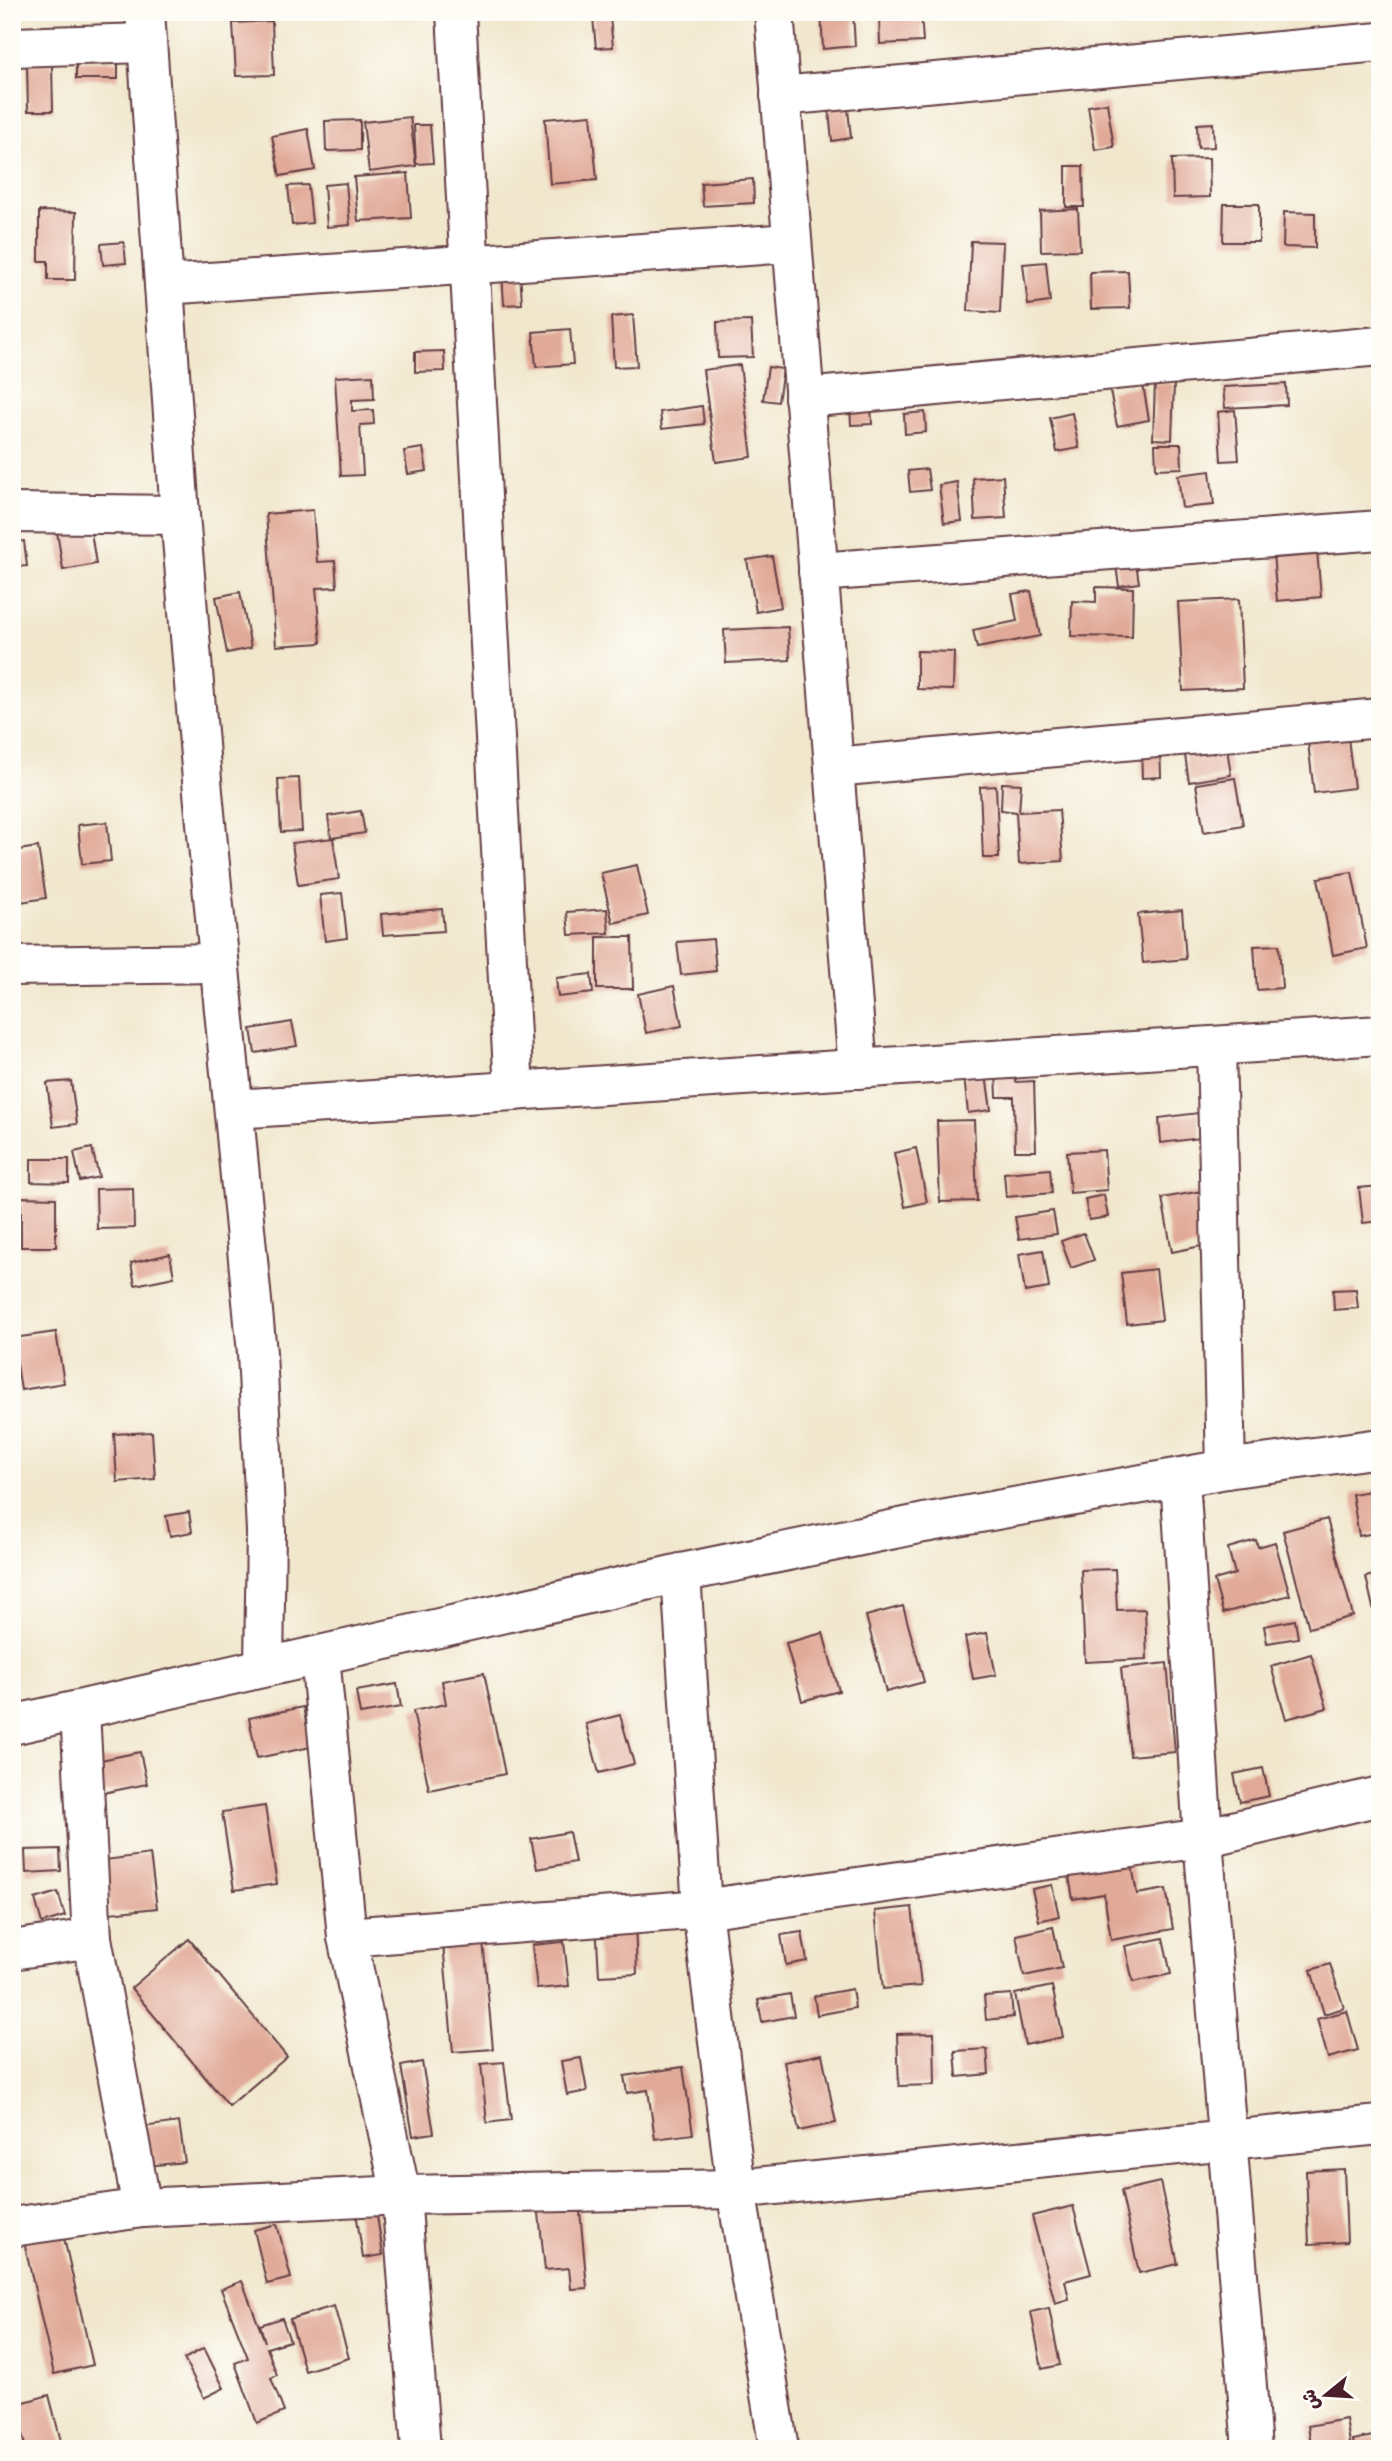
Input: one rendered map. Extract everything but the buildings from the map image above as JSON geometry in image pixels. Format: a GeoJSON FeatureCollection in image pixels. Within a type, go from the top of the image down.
{"type":"FeatureCollection","features":[{"type":"Feature","properties":{"kind":"street"},"geometry":{"type":"LineString","coordinates":[[456,12],[514,1091]]}},
{"type":"Feature","properties":{"kind":"street"},"geometry":{"type":"LineString","coordinates":[[774,12],[858,1069]]}},
{"type":"Feature","properties":{"kind":"street"},"geometry":{"type":"LineString","coordinates":[[12,47],[146,28],[180,515],[219,963],[257,1353],[265,1504],[264,1667]]}},
{"type":"Feature","properties":{"kind":"street"},"geometry":{"type":"LineString","coordinates":[[780,96],[1380,42]]}},
{"type":"Feature","properties":{"kind":"street"},"geometry":{"type":"LineString","coordinates":[[164,285],[792,243]]}},
{"type":"Feature","properties":{"kind":"street"},"geometry":{"type":"LineString","coordinates":[[804,397],[1380,346]]}},
{"type":"Feature","properties":{"kind":"street"},"geometry":{"type":"LineString","coordinates":[[12,513],[180,515]]}},
{"type":"Feature","properties":{"kind":"street"},"geometry":{"type":"LineString","coordinates":[[818,572],[1380,530]]}},
{"type":"Feature","properties":{"kind":"street"},"geometry":{"type":"LineString","coordinates":[[834,767],[1380,718]]}},
{"type":"Feature","properties":{"kind":"street"},"geometry":{"type":"LineString","coordinates":[[12,966],[219,963]]}},
{"type":"Feature","properties":{"kind":"street"},"geometry":{"type":"LineString","coordinates":[[234,1110],[1380,1035]]}},
{"type":"Feature","properties":{"kind":"street"},"geometry":{"type":"LineString","coordinates":[[1216,1046],[1226,1469]]}},
{"type":"Feature","properties":{"kind":"street"},"geometry":{"type":"LineString","coordinates":[[12,1725],[681,1573],[924,1523],[1226,1469],[1380,1448]]}},
{"type":"Feature","properties":{"kind":"street"},"geometry":{"type":"LineString","coordinates":[[1180,1478],[1203,1838],[1252,2449]]}},
{"type":"Feature","properties":{"kind":"street"},"geometry":{"type":"LineString","coordinates":[[681,1573],[702,1909],[736,2189],[779,2449]]}},
{"type":"Feature","properties":{"kind":"street"},"geometry":{"type":"LineString","coordinates":[[320,1656],[347,1937],[401,2195],[421,2449]]}},
{"type":"Feature","properties":{"kind":"street"},"geometry":{"type":"LineString","coordinates":[[80,1711],[92,1938],[142,2208]]}},
{"type":"Feature","properties":{"kind":"street"},"geometry":{"type":"LineString","coordinates":[[347,1937],[702,1909],[1203,1838],[1380,1796]]}},
{"type":"Feature","properties":{"kind":"street"},"geometry":{"type":"LineString","coordinates":[[12,1950],[92,1938]]}},
{"type":"Feature","properties":{"kind":"street"},"geometry":{"type":"LineString","coordinates":[[12,2227],[142,2208],[401,2195],[736,2189],[1380,2125]]}}]}
